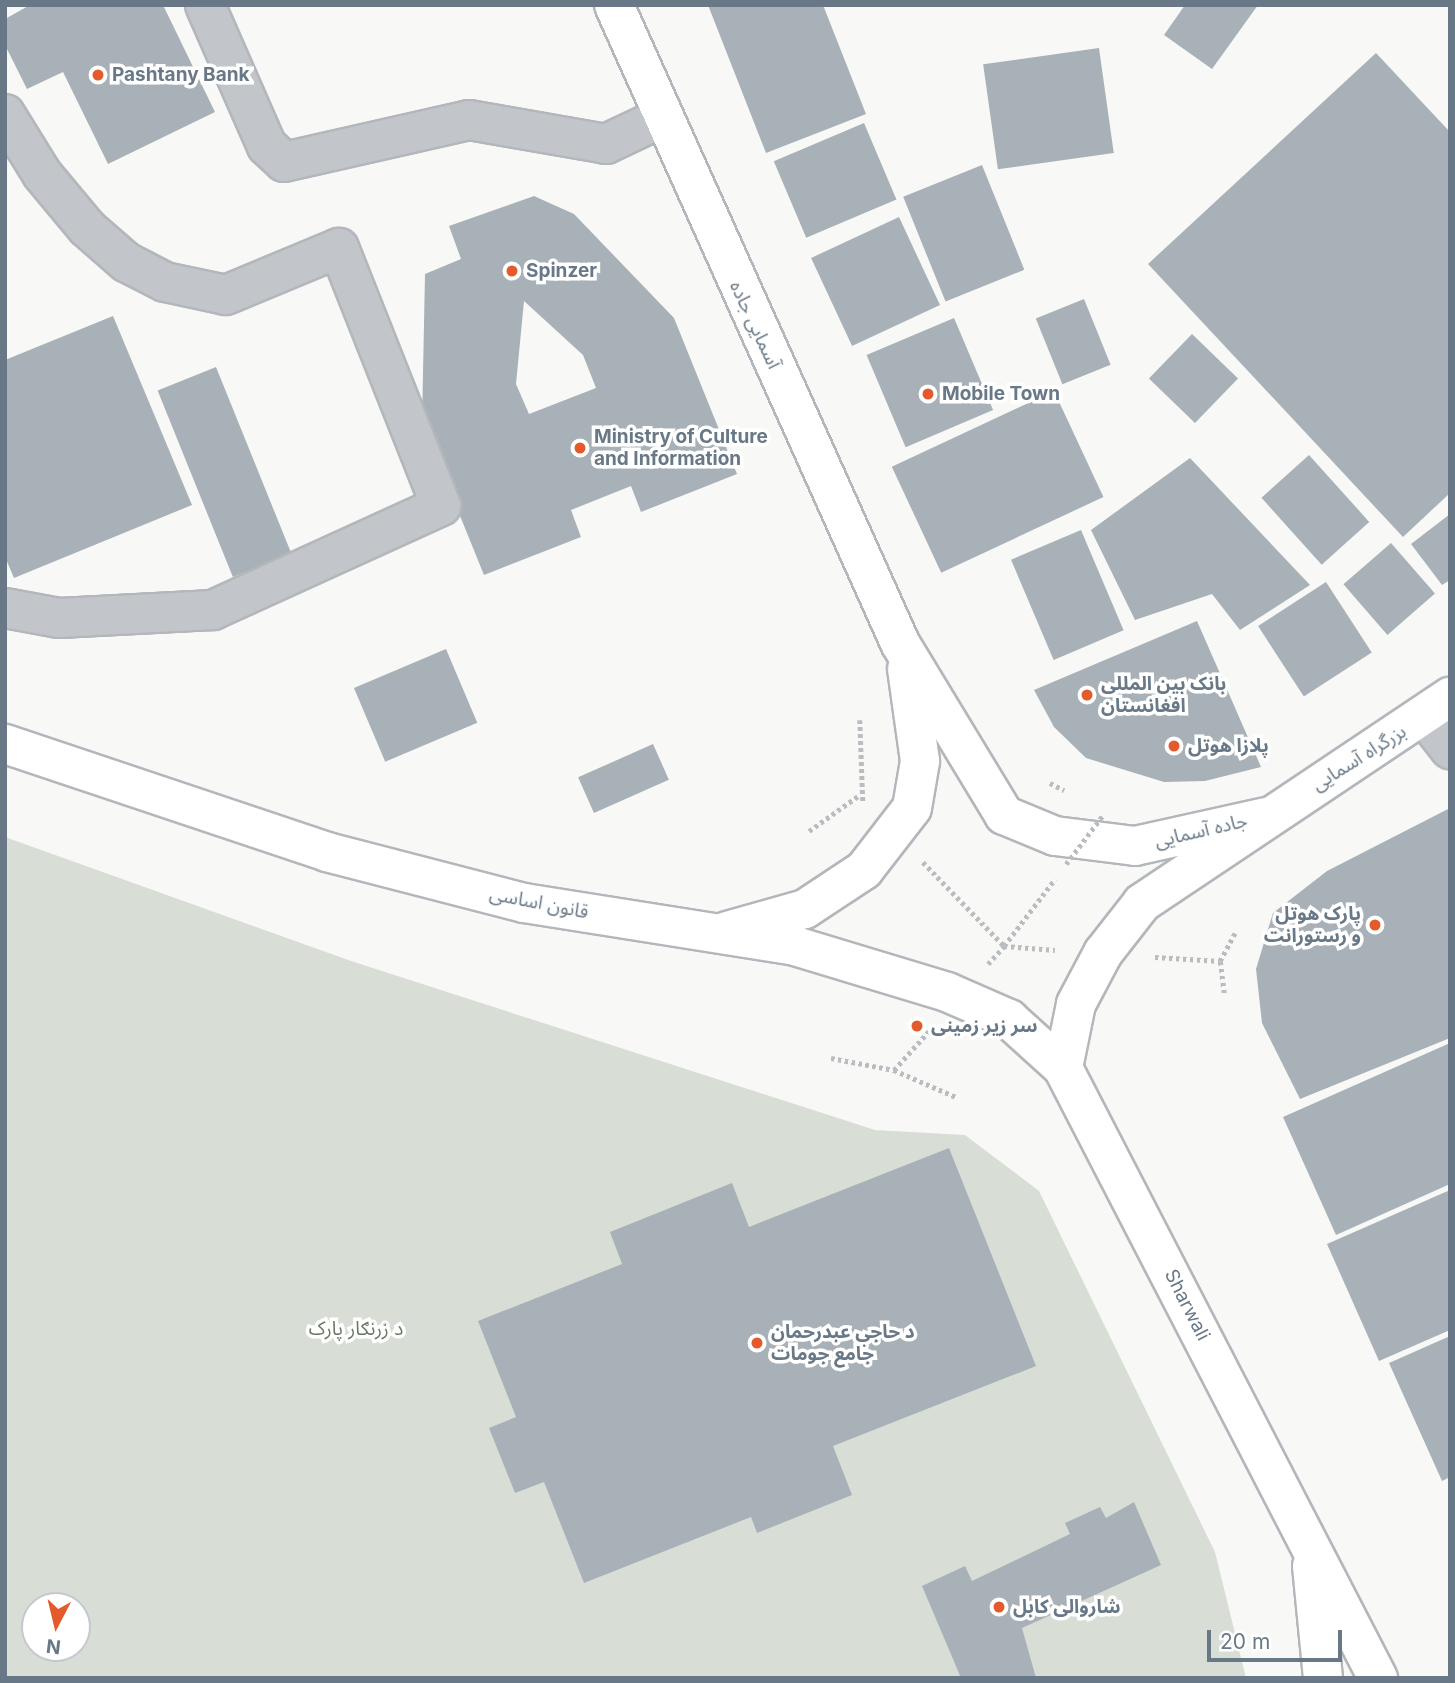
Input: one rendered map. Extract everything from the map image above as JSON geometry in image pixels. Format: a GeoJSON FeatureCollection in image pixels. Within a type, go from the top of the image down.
{"type":"FeatureCollection","features":[{"type":"Feature","properties":{"kind":"highway","name":"آسمایی جاده"},"geometry":{"type":"LineString","coordinates":[[614,5],[661,118],[901,643]]}},
{"type":"Feature","properties":{"kind":"highway","name":"جاده آسمایی"},"geometry":{"type":"LineString","coordinates":[[901,643],[1004,815],[1055,836],[1135,846],[1266,817]]}},
{"type":"Feature","properties":{"kind":"highway"},"geometry":{"type":"LineString","coordinates":[[716,934],[804,909],[864,870],[912,808],[920,761],[901,643]]}},
{"type":"Feature","properties":{"kind":"highway","name":"بزرگراه آسمایی"},"geometry":{"type":"LineString","coordinates":[[1266,817],[1437,707]]}},
{"type":"Feature","properties":{"kind":"highway","name":"قانون اساسی"},"geometry":{"type":"LineString","coordinates":[[5,744],[327,852],[524,903],[795,946],[947,992],[1009,1019],[1063,1068]]}},
{"type":"Feature","properties":{"kind":"highway","name":"جاده آسمایی"},"geometry":{"type":"LineString","coordinates":[[1063,1068],[1076,1004],[1103,953],[1142,903],[1266,817]]}},
{"type":"Feature","properties":{"kind":"highway","name":"Sharwali"},"geometry":{"type":"LineString","coordinates":[[1063,1068],[1378,1678]]}},
{"type":"Feature","properties":{"kind":"highway"},"geometry":{"type":"LineString","coordinates":[[1310,1543],[1323,1678]]}},
{"type":"Feature","properties":{"kind":"street"},"geometry":{"type":"LineString","coordinates":[[205,5],[267,146],[284,162],[469,120],[606,144],[661,118]]}},
{"type":"Feature","properties":{"kind":"street"},"geometry":{"type":"LineString","coordinates":[[5,114],[42,174],[87,228],[126,262],[165,282],[226,295],[340,248],[441,506],[213,610],[59,618],[5,608]]}},
{"type":"Feature","properties":{"kind":"street"},"geometry":{"type":"LineString","coordinates":[[1437,707],[1450,748]]}},
{"type":"Feature","properties":{"kind":"path"},"geometry":{"type":"LineString","coordinates":[[860,720],[858,796],[1004,946],[1103,815]]}},
{"type":"Feature","properties":{"kind":"path"},"geometry":{"type":"LineString","coordinates":[[809,831],[858,796]]}},
{"type":"Feature","properties":{"kind":"path"},"geometry":{"type":"LineString","coordinates":[[1224,993],[1220,961],[1236,931]]}},
{"type":"Feature","properties":{"kind":"path"},"geometry":{"type":"LineString","coordinates":[[831,1058],[894,1070],[956,1097]]}},
{"type":"Feature","properties":{"kind":"green space","name":"د زرنګار پارک"},"geometry":{"type":"Polygon","coordinates":[[[5,837],[351,961],[875,1130],[965,1135],[1039,1191],[1215,1552],[1246,1678],[5,1678],[5,837]]]}},
{"type":"Feature","properties":{"kind":"building"},"geometry":{"type":"Polygon","coordinates":[[[30,5],[163,5],[215,112],[108,164],[63,72],[27,89],[5,45],[5,19],[30,5]]]}},
{"type":"Feature","properties":{"kind":"building"},"geometry":{"type":"Polygon","coordinates":[[[708,5],[823,5],[866,114],[766,153],[708,5]]]}},
{"type":"Feature","properties":{"kind":"building"},"geometry":{"type":"Polygon","coordinates":[[[1185,5],[1258,5],[1212,69],[1164,35],[1185,5]]]}},
{"type":"Feature","properties":{"kind":"building"},"geometry":{"type":"Polygon","coordinates":[[[1099,48],[1114,153],[998,169],[983,64],[1099,48]]]}},
{"type":"Feature","properties":{"kind":"building"},"geometry":{"type":"Polygon","coordinates":[[[1376,53],[1450,132],[1450,493],[1403,537],[1148,264],[1376,53]]]}},
{"type":"Feature","properties":{"kind":"building"},"geometry":{"type":"Polygon","coordinates":[[[864,123],[896,199],[806,238],[774,161],[864,123]]]}},
{"type":"Feature","properties":{"kind":"building"},"geometry":{"type":"Polygon","coordinates":[[[982,165],[1024,270],[946,302],[903,197],[982,165]]]}},
{"type":"Feature","properties":{"kind":"building"},"geometry":{"type":"Polygon","coordinates":[[[534,196],[574,214],[674,318],[737,474],[641,512],[631,486],[571,510],[581,537],[484,575],[422,422],[425,274],[461,259],[449,226],[534,196]],[[524,301],[516,384],[529,414],[596,388],[583,355],[524,301]]]}},
{"type":"Feature","properties":{"kind":"building"},"geometry":{"type":"Polygon","coordinates":[[[899,217],[940,305],[852,346],[811,258],[899,217]]]}},
{"type":"Feature","properties":{"kind":"building"},"geometry":{"type":"Polygon","coordinates":[[[1084,299],[1111,365],[1062,384],[1036,318],[1084,299]]]}},
{"type":"Feature","properties":{"kind":"building"},"geometry":{"type":"Polygon","coordinates":[[[113,316],[192,505],[14,578],[5,557],[5,360],[113,316]]]}},
{"type":"Feature","properties":{"kind":"building"},"geometry":{"type":"Polygon","coordinates":[[[954,318],[993,410],[906,447],[867,355],[954,318]]]}},
{"type":"Feature","properties":{"kind":"building"},"geometry":{"type":"Polygon","coordinates":[[[1192,334],[1238,378],[1195,423],[1149,379],[1192,334]]]}},
{"type":"Feature","properties":{"kind":"building"},"geometry":{"type":"Polygon","coordinates":[[[216,367],[291,553],[233,577],[158,391],[216,367]]]}},
{"type":"Feature","properties":{"kind":"building"},"geometry":{"type":"Polygon","coordinates":[[[1054,391],[1103,497],[941,573],[892,467],[1054,391]]]}},
{"type":"Feature","properties":{"kind":"building"},"geometry":{"type":"Polygon","coordinates":[[[1309,455],[1369,522],[1322,565],[1261,498],[1309,455]]]}},
{"type":"Feature","properties":{"kind":"building"},"geometry":{"type":"Polygon","coordinates":[[[1190,458],[1310,585],[1240,630],[1212,594],[1135,620],[1091,530],[1190,458]]]}},
{"type":"Feature","properties":{"kind":"building"},"geometry":{"type":"Polygon","coordinates":[[[1450,514],[1450,580],[1442,585],[1411,544],[1450,514]]]}},
{"type":"Feature","properties":{"kind":"building"},"geometry":{"type":"Polygon","coordinates":[[[1081,530],[1124,630],[1054,660],[1011,560],[1081,530]]]}},
{"type":"Feature","properties":{"kind":"building"},"geometry":{"type":"Polygon","coordinates":[[[1391,543],[1435,594],[1387,635],[1343,584],[1391,543]]]}},
{"type":"Feature","properties":{"kind":"building"},"geometry":{"type":"Polygon","coordinates":[[[1326,582],[1372,652],[1304,697],[1258,626],[1326,582]]]}},
{"type":"Feature","properties":{"kind":"building"},"geometry":{"type":"Polygon","coordinates":[[[1197,621],[1261,767],[1205,781],[1164,782],[1086,758],[1054,727],[1034,690],[1197,621]]]}},
{"type":"Feature","properties":{"kind":"building"},"geometry":{"type":"Polygon","coordinates":[[[446,649],[477,723],[385,762],[354,688],[446,649]]]}},
{"type":"Feature","properties":{"kind":"building"},"geometry":{"type":"Polygon","coordinates":[[[653,744],[669,780],[594,813],[578,777],[653,744]]]}},
{"type":"Feature","properties":{"kind":"building"},"geometry":{"type":"Polygon","coordinates":[[[1450,808],[1450,1038],[1300,1099],[1262,1023],[1256,969],[1273,913],[1327,871],[1450,808]]]}},
{"type":"Feature","properties":{"kind":"building"},"geometry":{"type":"Polygon","coordinates":[[[1450,1043],[1450,1184],[1336,1235],[1283,1117],[1450,1043]]]}},
{"type":"Feature","properties":{"kind":"building","name":"د حاجي عبدرحمان جامع جومات"},"geometry":{"type":"Polygon","coordinates":[[[949,1148],[1036,1366],[833,1446],[852,1495],[757,1533],[751,1517],[584,1583],[544,1482],[515,1493],[489,1428],[516,1417],[478,1321],[622,1264],[610,1232],[732,1183],[749,1227],[949,1148]]]}},
{"type":"Feature","properties":{"kind":"building"},"geometry":{"type":"Polygon","coordinates":[[[1450,1190],[1450,1330],[1379,1361],[1327,1244],[1450,1190]]]}},
{"type":"Feature","properties":{"kind":"building"},"geometry":{"type":"Polygon","coordinates":[[[1450,1336],[1450,1477],[1442,1481],[1389,1363],[1450,1336]]]}},
{"type":"Feature","properties":{"kind":"building","name":"شاروالی کابل"},"geometry":{"type":"Polygon","coordinates":[[[1134,1502],[1161,1565],[1022,1628],[1036,1678],[961,1678],[922,1586],[965,1566],[972,1581],[1070,1534],[1065,1523],[1100,1507],[1106,1518],[1134,1502]]]}},
{"type":"Feature","properties":{"kind":"place","name":"Pashtany Bank"},"geometry":{"type":"Point","coordinates":[98,75]}},
{"type":"Feature","properties":{"kind":"place","name":"Spinzer"},"geometry":{"type":"Point","coordinates":[512,271]}},
{"type":"Feature","properties":{"kind":"place","name":"Mobile Town"},"geometry":{"type":"Point","coordinates":[928,394]}},
{"type":"Feature","properties":{"kind":"place","name":"Ministry of Culture and Information"},"geometry":{"type":"Point","coordinates":[580,448]}},
{"type":"Feature","properties":{"kind":"place","name":"بانک بین المللی افغانستان"},"geometry":{"type":"Point","coordinates":[1087,695]}},
{"type":"Feature","properties":{"kind":"place","name":"پلازا هوتل"},"geometry":{"type":"Point","coordinates":[1174,746]}},
{"type":"Feature","properties":{"kind":"place","name":"پارک هوتل و رستورانت"},"geometry":{"type":"Point","coordinates":[1375,925]}},
{"type":"Feature","properties":{"kind":"place","name":"سر زیر زمینی"},"geometry":{"type":"Point","coordinates":[917,1026]}},
{"type":"Feature","properties":{"kind":"place","name":"د حاجي عبدرحمان جامع جومات"},"geometry":{"type":"Point","coordinates":[757,1343]}},
{"type":"Feature","properties":{"kind":"place","name":"شاروالی کابل"},"geometry":{"type":"Point","coordinates":[999,1607]}}]}
